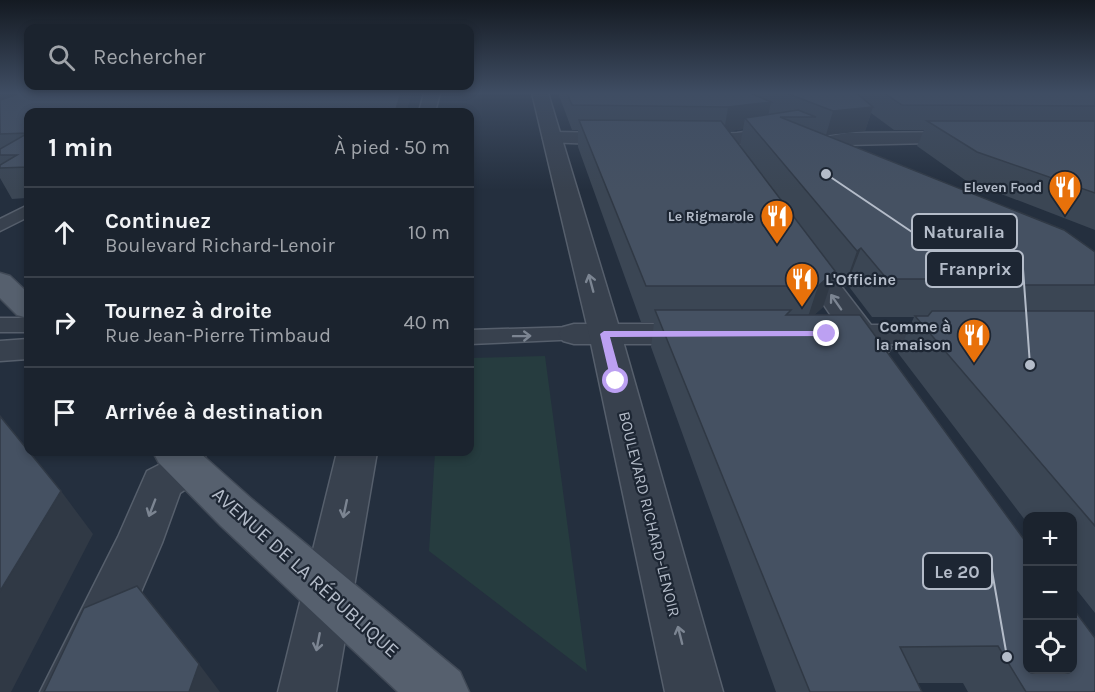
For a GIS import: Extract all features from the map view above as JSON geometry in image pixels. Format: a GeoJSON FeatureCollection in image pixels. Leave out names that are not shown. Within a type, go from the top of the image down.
{"type":"FeatureCollection","features":[{"type":"Feature","properties":{"kind":"main road"},"geometry":{"type":"LineString","coordinates":[[0,282],[24,305]]}},
{"type":"Feature","properties":{"kind":"main road","name":"AVENUE DE LA RÉPUBLIQUE"},"geometry":{"type":"LineString","coordinates":[[181,459],[237,513],[440,692]]}},
{"type":"Feature","properties":{"kind":"street","name":"BOULEVARD RICHARD-LENOIR"},"geometry":{"type":"LineString","coordinates":[[549,125],[590,334],[694,692]]}},
{"type":"Feature","properties":{"kind":"street"},"geometry":{"type":"LineString","coordinates":[[873,125],[889,138]]}},
{"type":"Feature","properties":{"kind":"street"},"geometry":{"type":"LineString","coordinates":[[666,139],[732,152],[790,130]]}},
{"type":"Feature","properties":{"kind":"street"},"geometry":{"type":"LineString","coordinates":[[552,138],[643,139]]}},
{"type":"Feature","properties":{"kind":"street"},"geometry":{"type":"LineString","coordinates":[[820,143],[847,139],[978,138]]}},
{"type":"Feature","properties":{"kind":"street"},"geometry":{"type":"LineString","coordinates":[[0,226],[24,212]]}},
{"type":"Feature","properties":{"kind":"street"},"geometry":{"type":"LineString","coordinates":[[786,230],[845,315],[893,375]]}},
{"type":"Feature","properties":{"kind":"street"},"geometry":{"type":"LineString","coordinates":[[0,325],[24,324]]}},
{"type":"Feature","properties":{"kind":"street"},"geometry":{"type":"LineString","coordinates":[[474,337],[722,334]]}},
{"type":"Feature","properties":{"kind":"street"},"geometry":{"type":"LineString","coordinates":[[815,334],[981,335]]}},
{"type":"Feature","properties":{"kind":"street"},"geometry":{"type":"LineString","coordinates":[[0,351],[24,349]]}},
{"type":"Feature","properties":{"kind":"street"},"geometry":{"type":"LineString","coordinates":[[307,692],[356,456]]}},
{"type":"Feature","properties":{"kind":"street"},"geometry":{"type":"LineString","coordinates":[[69,692],[139,543],[162,483],[181,459]]}},
{"type":"Feature","properties":{"kind":"green space"},"geometry":{"type":"Polygon","coordinates":[[[545,356],[587,672],[429,551],[435,456],[474,456],[474,358],[545,356]]]}},
{"type":"Feature","properties":{"kind":"building"},"geometry":{"type":"Polygon","coordinates":[[[0,125],[24,125],[24,133],[0,134],[0,125]]]}},
{"type":"Feature","properties":{"kind":"building"},"geometry":{"type":"Polygon","coordinates":[[[581,125],[724,125],[835,271],[818,286],[646,286],[581,125]]]}},
{"type":"Feature","properties":{"kind":"building"},"geometry":{"type":"Polygon","coordinates":[[[751,125],[801,125],[1064,230],[1095,252],[1095,285],[955,285],[960,279],[887,279],[861,248],[857,251],[751,125]]]}},
{"type":"Feature","properties":{"kind":"building"},"geometry":{"type":"Polygon","coordinates":[[[934,125],[1095,125],[1095,193],[977,152],[934,125]]]}},
{"type":"Feature","properties":{"kind":"building"},"geometry":{"type":"Polygon","coordinates":[[[24,135],[24,167],[0,168],[0,165],[17,155],[0,155],[0,149],[24,135]]]}},
{"type":"Feature","properties":{"kind":"building"},"geometry":{"type":"Polygon","coordinates":[[[655,310],[791,310],[786,315],[860,315],[1023,538],[1023,674],[1077,674],[1077,614],[1095,638],[1095,692],[1026,692],[998,646],[900,647],[922,692],[810,692],[655,310]]]}},
{"type":"Feature","properties":{"kind":"building"},"geometry":{"type":"Polygon","coordinates":[[[932,311],[1095,311],[1095,526],[915,316],[928,316],[932,311]]]}},
{"type":"Feature","properties":{"kind":"building"},"geometry":{"type":"Polygon","coordinates":[[[0,416],[24,446],[24,456],[33,456],[61,491],[0,591],[0,416]]]}},
{"type":"Feature","properties":{"kind":"building"},"geometry":{"type":"Polygon","coordinates":[[[137,586],[199,664],[189,692],[44,692],[84,608],[137,586]]]}},
{"type":"Feature","properties":{"kind":"place","name":"Naturalia"},"geometry":{"type":"Point","coordinates":[826,174]}},
{"type":"Feature","properties":{"kind":"place","name":"Eleven Food"},"geometry":{"type":"Point","coordinates":[1065,216]}},
{"type":"Feature","properties":{"kind":"place","name":"Le Rigmarole"},"geometry":{"type":"Point","coordinates":[777,245]}},
{"type":"Feature","properties":{"kind":"place","name":"L'Officine"},"geometry":{"type":"Point","coordinates":[802,308]}},
{"type":"Feature","properties":{"kind":"place","name":"Comme à la maison"},"geometry":{"type":"Point","coordinates":[974,364]}},
{"type":"Feature","properties":{"kind":"place","name":"Franprix"},"geometry":{"type":"Point","coordinates":[1030,365]}},
{"type":"Feature","properties":{"kind":"place","name":"Le 20"},"geometry":{"type":"Point","coordinates":[1007,657]}},
{"type":"Feature","properties":{"kind":"route"},"geometry":{"type":"LineString","coordinates":[[616,381],[604,334],[827,334]]}}]}
